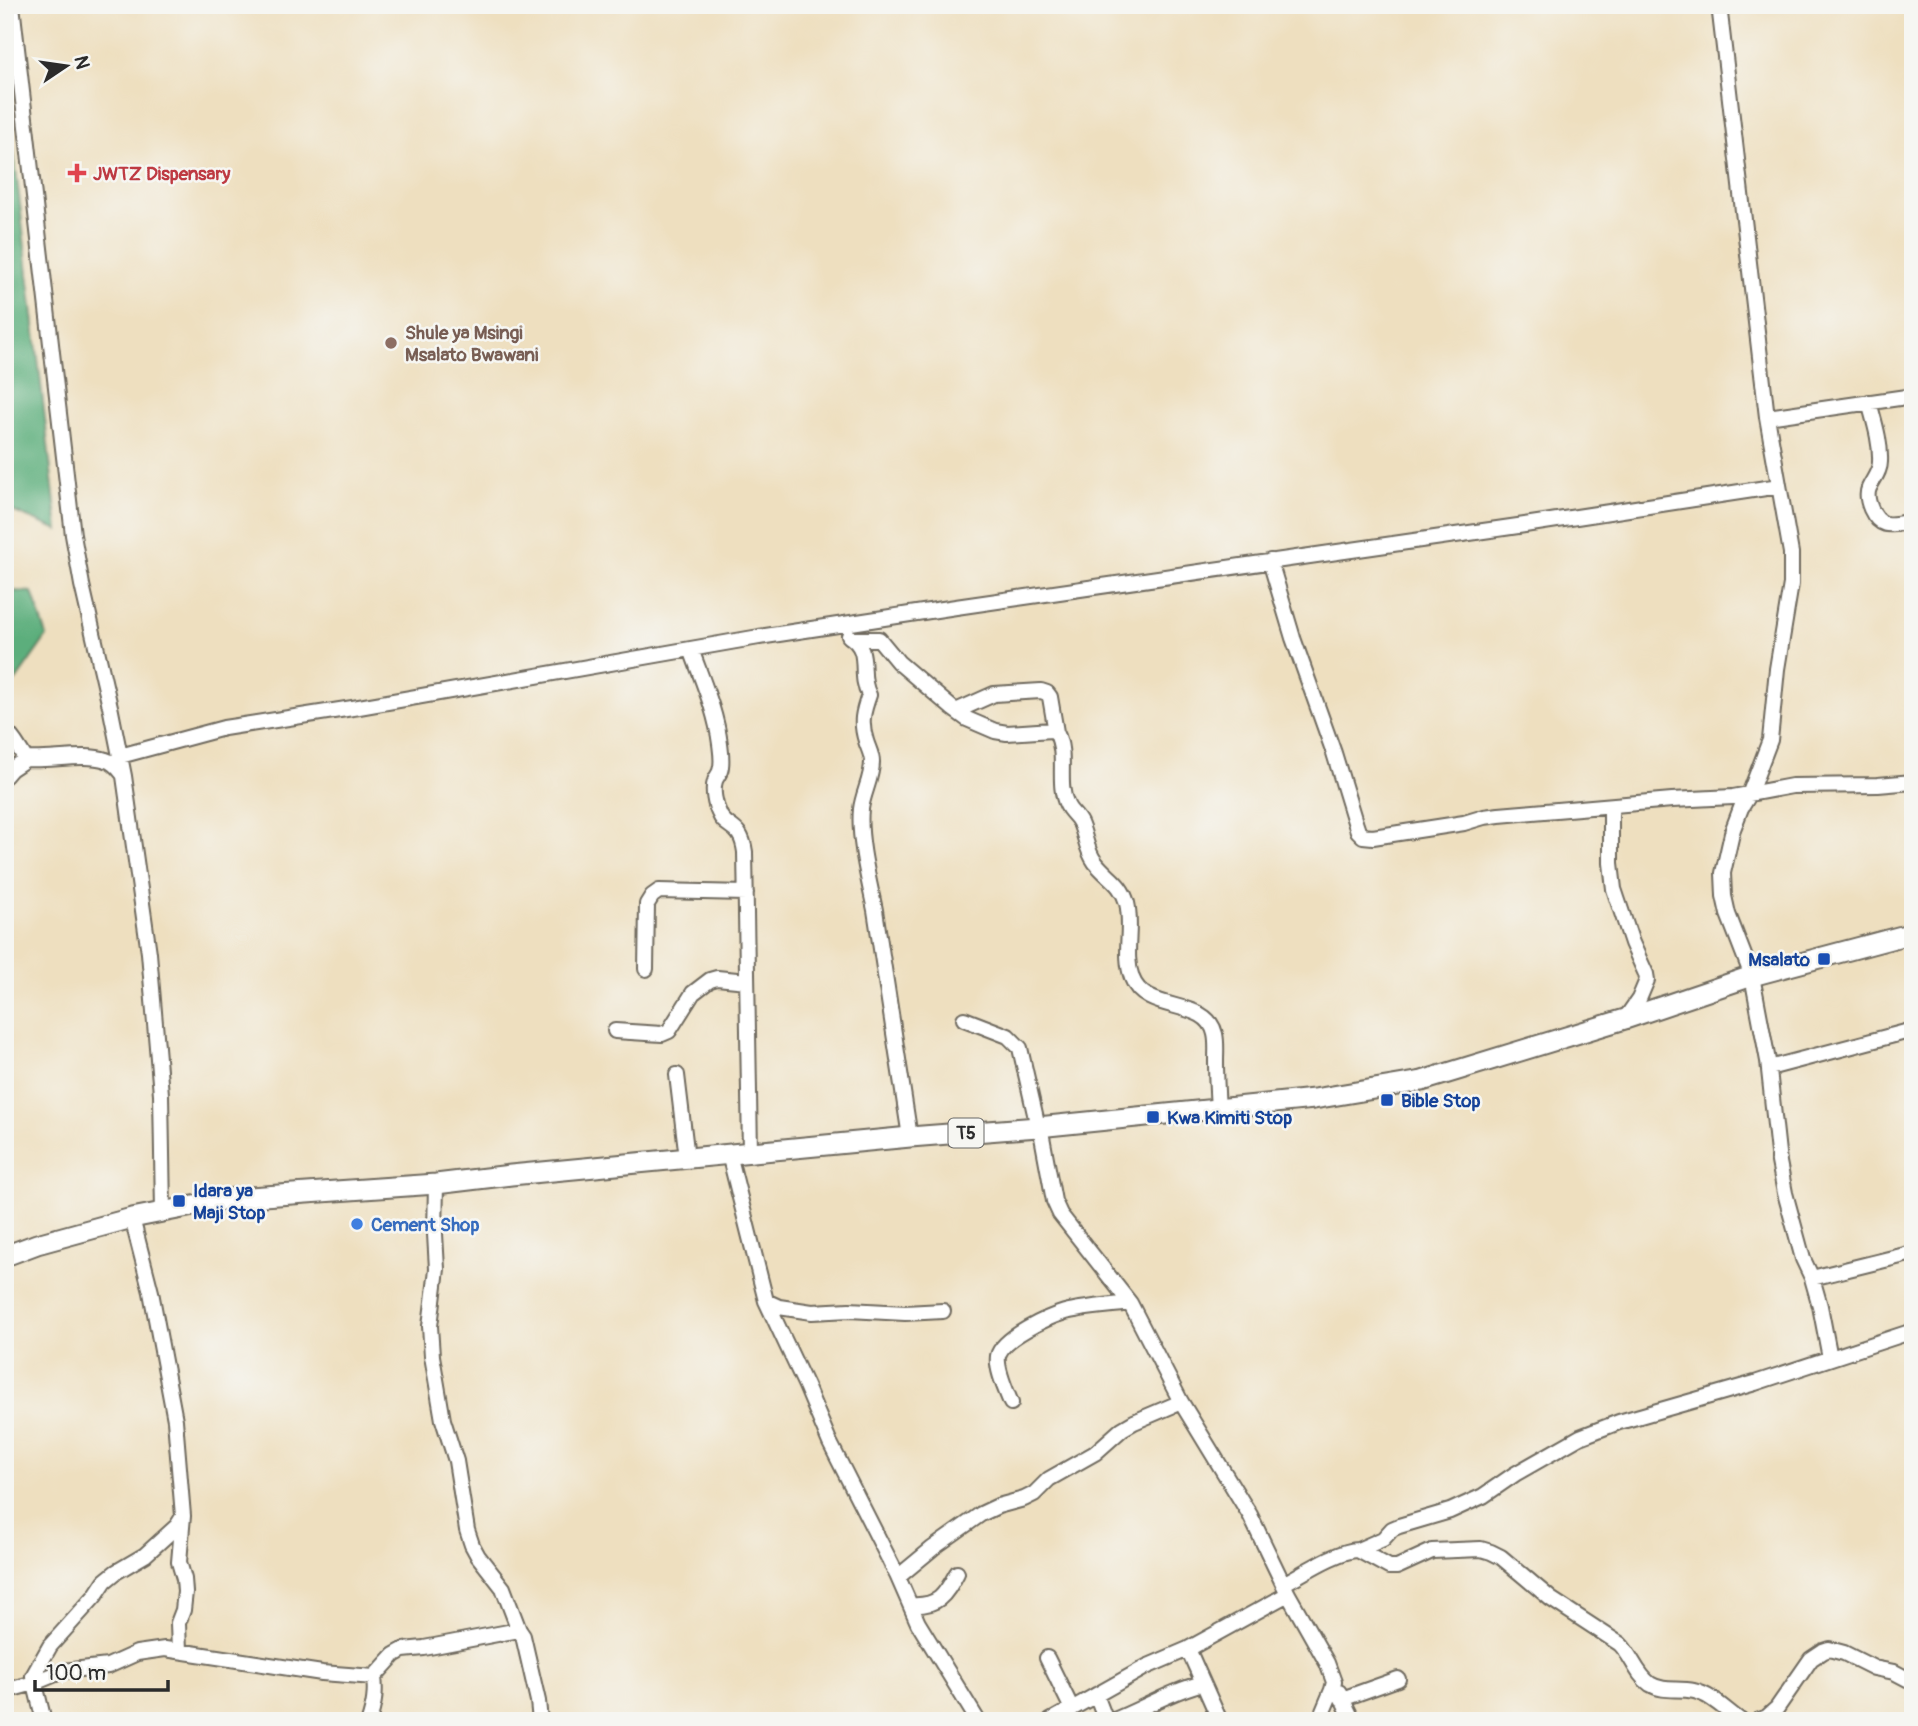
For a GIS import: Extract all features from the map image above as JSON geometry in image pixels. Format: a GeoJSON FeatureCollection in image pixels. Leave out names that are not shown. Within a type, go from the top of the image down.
{"type":"FeatureCollection","features":[{"type":"Feature","properties":{"kind":"highway","name":"T5"},"geometry":{"type":"LineString","coordinates":[[5,1256],[37,1244],[132,1218],[234,1198],[436,1184],[750,1152],[1039,1127],[1314,1099],[1422,1081],[1752,976],[1913,933]]}},
{"type":"Feature","properties":{"kind":"street"},"geometry":{"type":"LineString","coordinates":[[12,5],[74,537],[124,776],[149,953],[161,1094],[163,1212]]}},
{"type":"Feature","properties":{"kind":"street"},"geometry":{"type":"LineString","coordinates":[[1719,5],[1767,417],[1791,553],[1791,584],[1777,669],[1770,740],[1733,829],[1723,873],[1724,896],[1728,914],[1752,976],[1769,1068],[1783,1183],[1803,1259],[1820,1306],[1830,1358]]}},
{"type":"Feature","properties":{"kind":"street"},"geometry":{"type":"LineString","coordinates":[[1767,417],[1913,396]]}},
{"type":"Feature","properties":{"kind":"street"},"geometry":{"type":"LineString","coordinates":[[1869,402],[1876,429],[1880,466],[1868,490],[1868,503],[1876,519],[1883,524],[1913,521]]}},
{"type":"Feature","properties":{"kind":"street"},"geometry":{"type":"LineString","coordinates":[[120,756],[224,728],[829,626],[1779,486]]}},
{"type":"Feature","properties":{"kind":"street"},"geometry":{"type":"LineString","coordinates":[[1270,561],[1303,669],[1334,753],[1358,831],[1363,836],[1373,837],[1448,826],[1484,817],[1749,795],[1792,786],[1913,782]]}},
{"type":"Feature","properties":{"kind":"street"},"geometry":{"type":"LineString","coordinates":[[829,626],[854,639],[862,649],[863,677],[869,695],[862,718],[872,762],[861,808],[864,853],[910,1137]]}},
{"type":"Feature","properties":{"kind":"street"},"geometry":{"type":"LineString","coordinates":[[854,639],[879,639],[898,662],[956,711],[978,725],[1007,733],[1056,732]]}},
{"type":"Feature","properties":{"kind":"street"},"geometry":{"type":"LineString","coordinates":[[691,649],[719,740],[721,770],[714,786],[718,812],[743,838],[750,1152]]}},
{"type":"Feature","properties":{"kind":"street"},"geometry":{"type":"LineString","coordinates":[[956,711],[994,694],[1041,691],[1050,697],[1061,749],[1064,798],[1081,824],[1085,842],[1096,863],[1123,890],[1130,922],[1128,958],[1131,977],[1143,994],[1204,1017],[1215,1033],[1218,1109]]}},
{"type":"Feature","properties":{"kind":"street"},"geometry":{"type":"LineString","coordinates":[[5,731],[10,734],[15,746],[26,759]]}},
{"type":"Feature","properties":{"kind":"street"},"geometry":{"type":"LineString","coordinates":[[5,776],[10,769],[26,759],[87,757],[104,759],[117,766],[124,776]]}},
{"type":"Feature","properties":{"kind":"street"},"geometry":{"type":"LineString","coordinates":[[1611,806],[1614,889],[1647,980],[1639,999],[1625,1018]]}},
{"type":"Feature","properties":{"kind":"street"},"geometry":{"type":"LineString","coordinates":[[646,969],[648,904],[652,896],[659,891],[746,893]]}},
{"type":"Feature","properties":{"kind":"street"},"geometry":{"type":"LineString","coordinates":[[615,1031],[662,1034],[669,1031],[693,993],[710,980],[718,978],[747,981]]}},
{"type":"Feature","properties":{"kind":"street"},"geometry":{"type":"LineString","coordinates":[[964,1019],[1009,1036],[1020,1048],[1054,1202],[1060,1214],[1130,1303],[1181,1402],[1250,1515],[1286,1589],[1328,1663],[1353,1721]]}},
{"type":"Feature","properties":{"kind":"street"},"geometry":{"type":"LineString","coordinates":[[1769,1068],[1913,1030]]}},
{"type":"Feature","properties":{"kind":"street"},"geometry":{"type":"LineString","coordinates":[[677,1075],[687,1158]]}},
{"type":"Feature","properties":{"kind":"street"},"geometry":{"type":"LineString","coordinates":[[729,1154],[766,1301],[830,1443],[898,1577],[923,1633],[978,1721]]}},
{"type":"Feature","properties":{"kind":"street"},"geometry":{"type":"LineString","coordinates":[[436,1184],[437,1269],[430,1311],[430,1334],[443,1420],[456,1461],[467,1530],[478,1556],[503,1588],[523,1636],[540,1721]]}},
{"type":"Feature","properties":{"kind":"street"},"geometry":{"type":"LineString","coordinates":[[132,1218],[151,1292],[171,1390],[179,1457],[183,1516],[179,1562],[185,1592],[178,1623],[179,1651]]}},
{"type":"Feature","properties":{"kind":"street"},"geometry":{"type":"LineString","coordinates":[[1812,1278],[1913,1253]]}},
{"type":"Feature","properties":{"kind":"street"},"geometry":{"type":"LineString","coordinates":[[766,1301],[779,1307],[812,1312],[943,1311]]}},
{"type":"Feature","properties":{"kind":"street"},"geometry":{"type":"LineString","coordinates":[[1011,1403],[998,1359],[1000,1351],[1008,1341],[1067,1312],[1130,1303]]}},
{"type":"Feature","properties":{"kind":"street"},"geometry":{"type":"LineString","coordinates":[[1050,1721],[1146,1667],[1188,1649],[1342,1553],[1358,1550],[1383,1539],[1399,1526],[1450,1511],[1483,1496],[1515,1474],[1580,1437],[1619,1422],[1755,1383],[1913,1331]]}},
{"type":"Feature","properties":{"kind":"street"},"geometry":{"type":"LineString","coordinates":[[898,1577],[981,1514],[1034,1494],[1049,1479],[1095,1453],[1115,1434],[1134,1422],[1181,1402]]}},
{"type":"Feature","properties":{"kind":"street"},"geometry":{"type":"LineString","coordinates":[[44,1721],[33,1676],[50,1646],[105,1581],[141,1559],[177,1526],[183,1516]]}},
{"type":"Feature","properties":{"kind":"street"},"geometry":{"type":"LineString","coordinates":[[1358,1550],[1389,1567],[1397,1567],[1432,1551],[1481,1549],[1492,1552],[1551,1599],[1620,1644],[1642,1677],[1653,1686],[1667,1690],[1695,1691],[1714,1700],[1741,1721]]}},
{"type":"Feature","properties":{"kind":"street"},"geometry":{"type":"LineString","coordinates":[[911,1605],[932,1603],[940,1599],[957,1573]]}},
{"type":"Feature","properties":{"kind":"street"},"geometry":{"type":"LineString","coordinates":[[369,1721],[376,1694],[374,1677],[394,1655],[403,1650],[519,1630]]}},
{"type":"Feature","properties":{"kind":"street"},"geometry":{"type":"LineString","coordinates":[[5,1691],[63,1671],[108,1667],[136,1653],[165,1649],[374,1677]]}},
{"type":"Feature","properties":{"kind":"street"},"geometry":{"type":"LineString","coordinates":[[1188,1649],[1220,1721]]}},
{"type":"Feature","properties":{"kind":"street"},"geometry":{"type":"LineString","coordinates":[[1758,1721],[1767,1717],[1777,1707],[1811,1659],[1829,1649],[1844,1653],[1862,1664],[1894,1672],[1913,1682]]}},
{"type":"Feature","properties":{"kind":"street"},"geometry":{"type":"LineString","coordinates":[[1047,1658],[1072,1709]]}},
{"type":"Feature","properties":{"kind":"street"},"geometry":{"type":"LineString","coordinates":[[1342,1699],[1398,1679]]}},
{"type":"Feature","properties":{"kind":"street"},"geometry":{"type":"LineString","coordinates":[[1319,1721],[1334,1682]]}},
{"type":"Feature","properties":{"kind":"street"},"geometry":{"type":"LineString","coordinates":[[1112,1721],[1178,1690],[1203,1683]]}},
{"type":"Feature","properties":{"kind":"street"},"geometry":{"type":"LineString","coordinates":[[1096,1695],[1105,1721]]}},
{"type":"Feature","properties":{"kind":"green space"},"geometry":{"type":"Polygon","coordinates":[[[6,84],[58,530],[5,508],[6,84]]]}},
{"type":"Feature","properties":{"kind":"green space"},"geometry":{"type":"Polygon","coordinates":[[[13,591],[32,592],[47,636],[14,683],[9,665],[13,591]]]}},
{"type":"Feature","properties":{"kind":"place","name":"JWTZ Dispensary"},"geometry":{"type":"Point","coordinates":[77,173]}},
{"type":"Feature","properties":{"kind":"place","name":"Shule ya Msingi Msalato Bwawani"},"geometry":{"type":"Point","coordinates":[391,343]}},
{"type":"Feature","properties":{"kind":"place","name":"Msalato"},"geometry":{"type":"Point","coordinates":[1824,959]}},
{"type":"Feature","properties":{"kind":"place","name":"Bible Stop"},"geometry":{"type":"Point","coordinates":[1387,1100]}},
{"type":"Feature","properties":{"kind":"place","name":"Kwa Kimiti Stop"},"geometry":{"type":"Point","coordinates":[1153,1117]}},
{"type":"Feature","properties":{"kind":"place","name":"Idara ya Maji Stop"},"geometry":{"type":"Point","coordinates":[179,1201]}},
{"type":"Feature","properties":{"kind":"place","name":"Cement Shop"},"geometry":{"type":"Point","coordinates":[357,1224]}}]}
